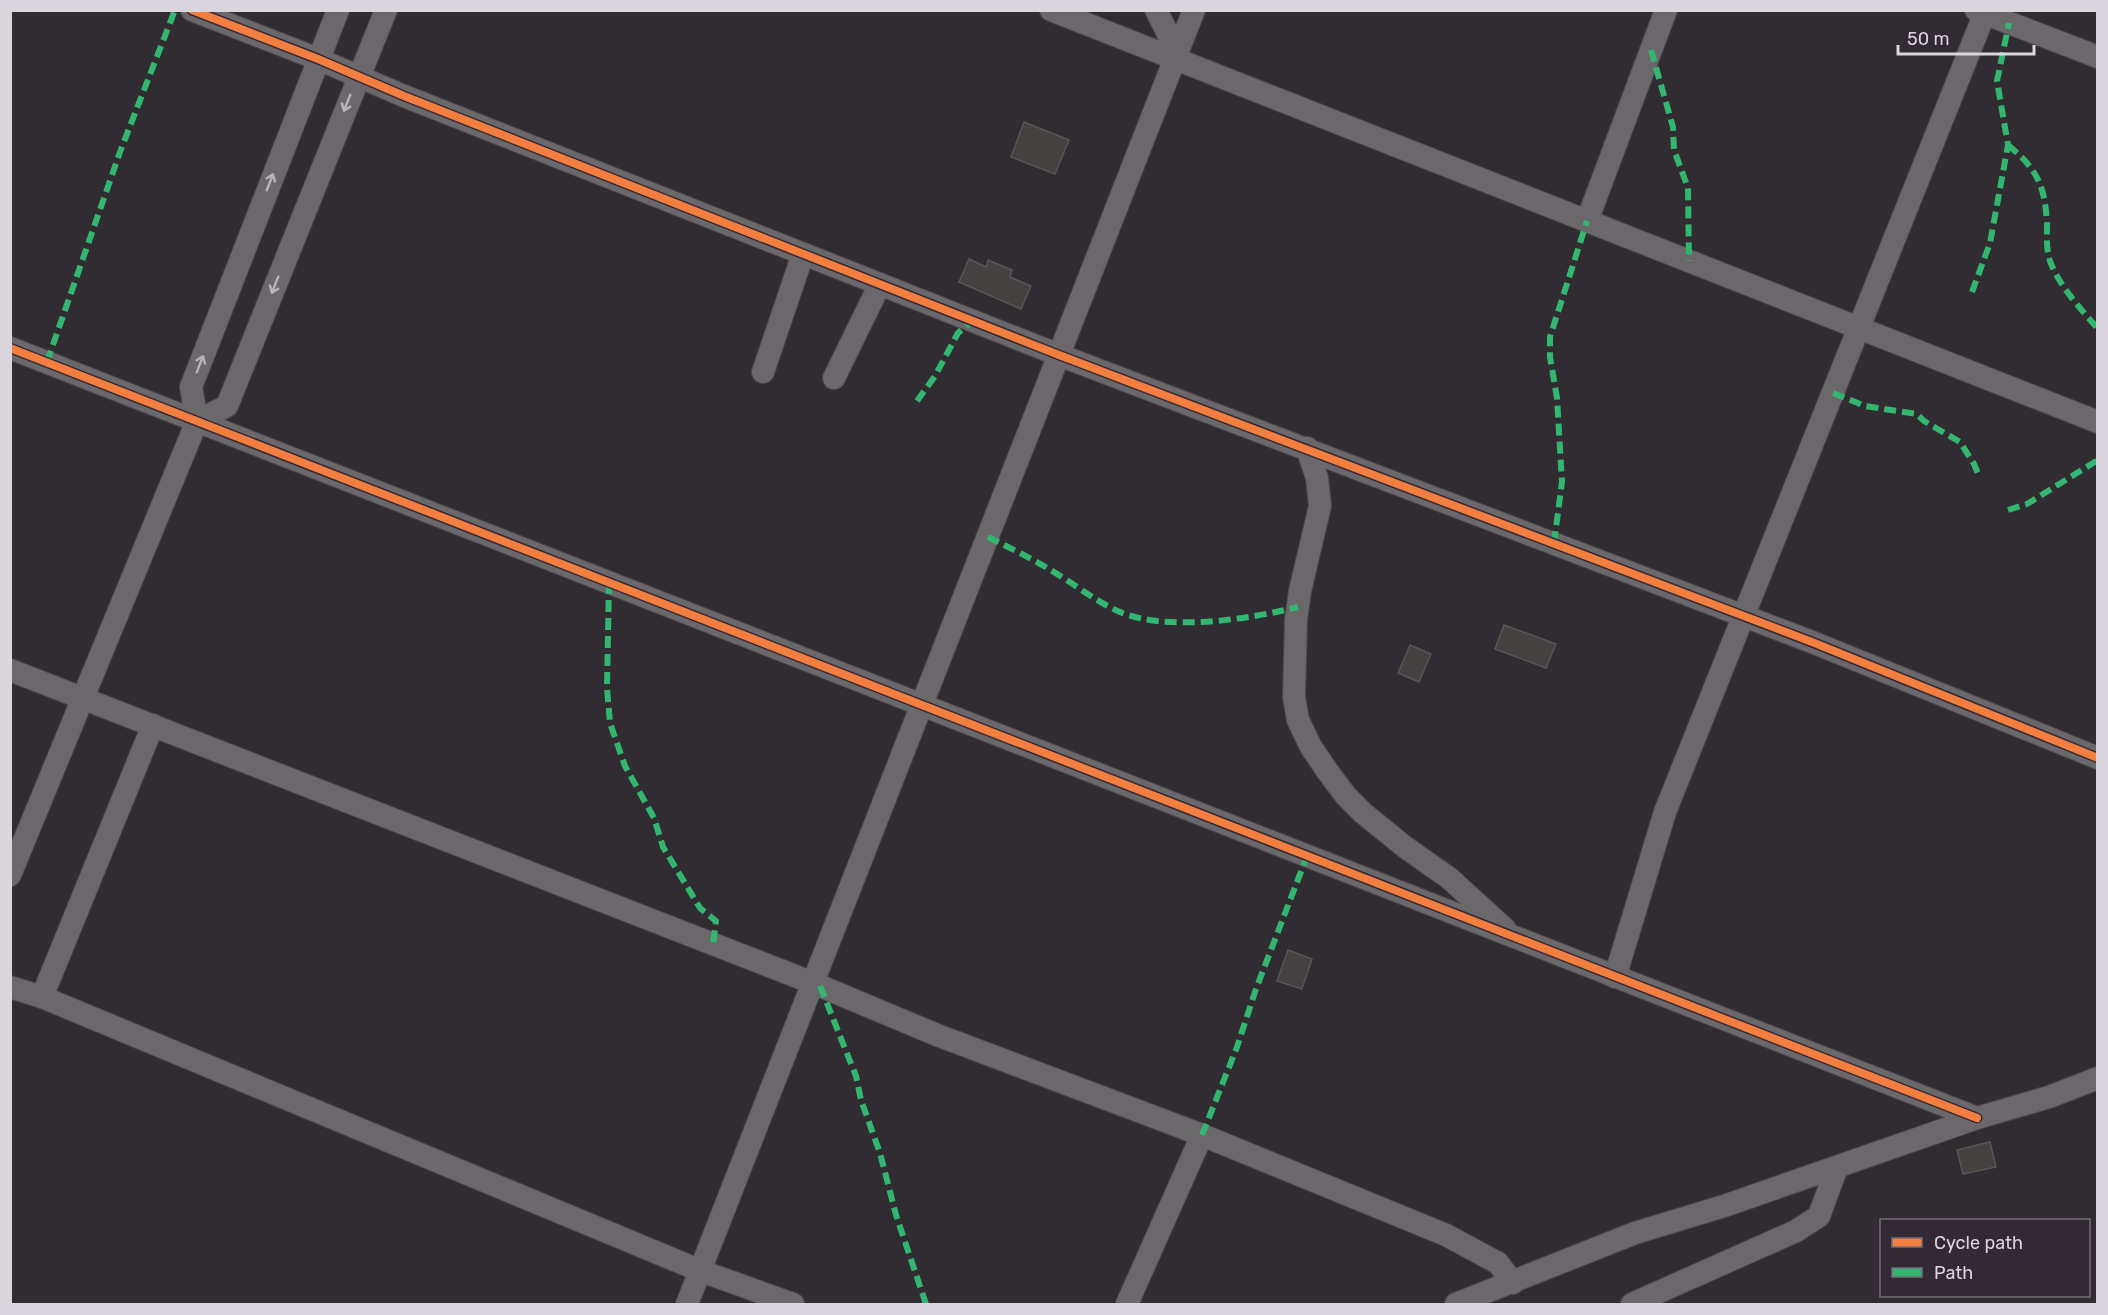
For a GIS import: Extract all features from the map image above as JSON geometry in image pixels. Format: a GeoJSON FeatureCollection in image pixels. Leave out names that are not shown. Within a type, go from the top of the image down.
{"type":"FeatureCollection","features":[{"type":"Feature","properties":{"kind":"street"},"geometry":{"type":"LineString","coordinates":[[192,10],[1059,355],[1743,616],[2097,758]]}},
{"type":"Feature","properties":{"kind":"street"},"geometry":{"type":"LineString","coordinates":[[10,875],[197,420],[191,387],[338,10]]}},
{"type":"Feature","properties":{"kind":"street"},"geometry":{"type":"LineString","coordinates":[[197,420],[227,406],[386,10]]}},
{"type":"Feature","properties":{"kind":"street"},"geometry":{"type":"LineString","coordinates":[[1051,10],[2097,422]]}},
{"type":"Feature","properties":{"kind":"street"},"geometry":{"type":"LineString","coordinates":[[1156,10],[1169,36],[1175,59]]}},
{"type":"Feature","properties":{"kind":"street"},"geometry":{"type":"LineString","coordinates":[[687,1305],[1194,10]]}},
{"type":"Feature","properties":{"kind":"street"},"geometry":{"type":"LineString","coordinates":[[1587,221],[1666,10]]}},
{"type":"Feature","properties":{"kind":"street"},"geometry":{"type":"LineString","coordinates":[[1615,976],[1665,812],[1859,328],[1982,12],[2097,57]]}},
{"type":"Feature","properties":{"kind":"street"},"geometry":{"type":"LineString","coordinates":[[763,372],[803,254]]}},
{"type":"Feature","properties":{"kind":"street"},"geometry":{"type":"LineString","coordinates":[[834,378],[880,284]]}},
{"type":"Feature","properties":{"kind":"street"},"geometry":{"type":"LineString","coordinates":[[10,348],[1977,1118]]}},
{"type":"Feature","properties":{"kind":"street"},"geometry":{"type":"LineString","coordinates":[[1307,448],[1317,478],[1320,506],[1300,591],[1296,620],[1294,697],[1298,720],[1311,747],[1346,796],[1405,847],[1449,878],[1513,936]]}},
{"type":"Feature","properties":{"kind":"street"},"geometry":{"type":"LineString","coordinates":[[10,670],[813,983],[948,1039],[1202,1136],[1446,1235],[1498,1263],[1513,1283]]}},
{"type":"Feature","properties":{"kind":"street"},"geometry":{"type":"LineString","coordinates":[[42,997],[153,726]]}},
{"type":"Feature","properties":{"kind":"street"},"geometry":{"type":"LineString","coordinates":[[10,987],[42,997],[701,1271],[793,1305]]}},
{"type":"Feature","properties":{"kind":"street"},"geometry":{"type":"LineString","coordinates":[[1456,1305],[1635,1233],[1724,1206],[1977,1118],[2049,1097],[2097,1078]]}},
{"type":"Feature","properties":{"kind":"street"},"geometry":{"type":"LineString","coordinates":[[1127,1305],[1202,1136]]}},
{"type":"Feature","properties":{"kind":"street"},"geometry":{"type":"LineString","coordinates":[[1632,1305],[1775,1241],[1809,1223],[1819,1216],[1837,1167]]}},
{"type":"Feature","properties":{"kind":"building"},"geometry":{"type":"Polygon","coordinates":[[[1024,122],[1069,140],[1055,174],[1011,157],[1024,122]]]}},
{"type":"Feature","properties":{"kind":"building"},"geometry":{"type":"Polygon","coordinates":[[[969,259],[986,267],[988,260],[1012,270],[1010,277],[1031,286],[1021,309],[959,282],[969,259]]]}},
{"type":"Feature","properties":{"kind":"building"},"geometry":{"type":"Polygon","coordinates":[[[1504,625],[1556,644],[1546,668],[1495,649],[1504,625]]]}},
{"type":"Feature","properties":{"kind":"building"},"geometry":{"type":"Polygon","coordinates":[[[1410,645],[1431,654],[1419,682],[1398,673],[1410,645]]]}},
{"type":"Feature","properties":{"kind":"building"},"geometry":{"type":"Polygon","coordinates":[[[1288,950],[1312,959],[1302,989],[1277,981],[1288,950]]]}},
{"type":"Feature","properties":{"kind":"building"},"geometry":{"type":"Polygon","coordinates":[[[1990,1142],[1996,1167],[1963,1174],[1957,1150],[1990,1142]]]}},
{"type":"Feature","properties":{"kind":"marked path"},"geometry":{"type":"LineString","coordinates":[[47,362],[120,152],[175,10]]}},
{"type":"Feature","properties":{"kind":"marked path"},"geometry":{"type":"LineString","coordinates":[[1972,292],[1990,243],[2008,145],[1997,81],[2009,23]]}},
{"type":"Feature","properties":{"kind":"marked path"},"geometry":{"type":"LineString","coordinates":[[1651,50],[1673,127],[1674,150],[1688,188],[1689,261]]}},
{"type":"Feature","properties":{"kind":"marked path"},"geometry":{"type":"LineString","coordinates":[[2008,145],[2026,162],[2038,179],[2046,210],[2048,252],[2054,270],[2071,297],[2098,329]]}},
{"type":"Feature","properties":{"kind":"marked path"},"geometry":{"type":"LineString","coordinates":[[1554,543],[1562,482],[1557,398],[1550,357],[1550,337],[1587,221]]}},
{"type":"Feature","properties":{"kind":"marked path"},"geometry":{"type":"LineString","coordinates":[[917,401],[935,376],[958,333],[972,321]]}},
{"type":"Feature","properties":{"kind":"marked path"},"geometry":{"type":"LineString","coordinates":[[1833,393],[1865,406],[1917,414],[1924,421],[1960,442],[1980,478]]}},
{"type":"Feature","properties":{"kind":"marked path"},"geometry":{"type":"LineString","coordinates":[[2008,510],[2027,504],[2098,460]]}},
{"type":"Feature","properties":{"kind":"marked path"},"geometry":{"type":"LineString","coordinates":[[988,537],[1058,574],[1111,608],[1139,618],[1208,622],[1256,616],[1298,607]]}},
{"type":"Feature","properties":{"kind":"marked path"},"geometry":{"type":"LineString","coordinates":[[609,582],[607,688],[610,723],[625,766],[654,818],[663,847],[700,908],[716,921],[713,945]]}},
{"type":"Feature","properties":{"kind":"marked path"},"geometry":{"type":"LineString","coordinates":[[1202,1135],[1307,856]]}},
{"type":"Feature","properties":{"kind":"marked path"},"geometry":{"type":"LineString","coordinates":[[820,986],[856,1076],[861,1100],[880,1153],[896,1215],[926,1304]]}},
{"type":"Feature","properties":{"kind":"cycle path"},"geometry":{"type":"LineString","coordinates":[[192,10],[1059,355],[1812,642],[2098,758]]}},
{"type":"Feature","properties":{"kind":"cycle path"},"geometry":{"type":"LineString","coordinates":[[10,348],[1977,1118]]}}]}
